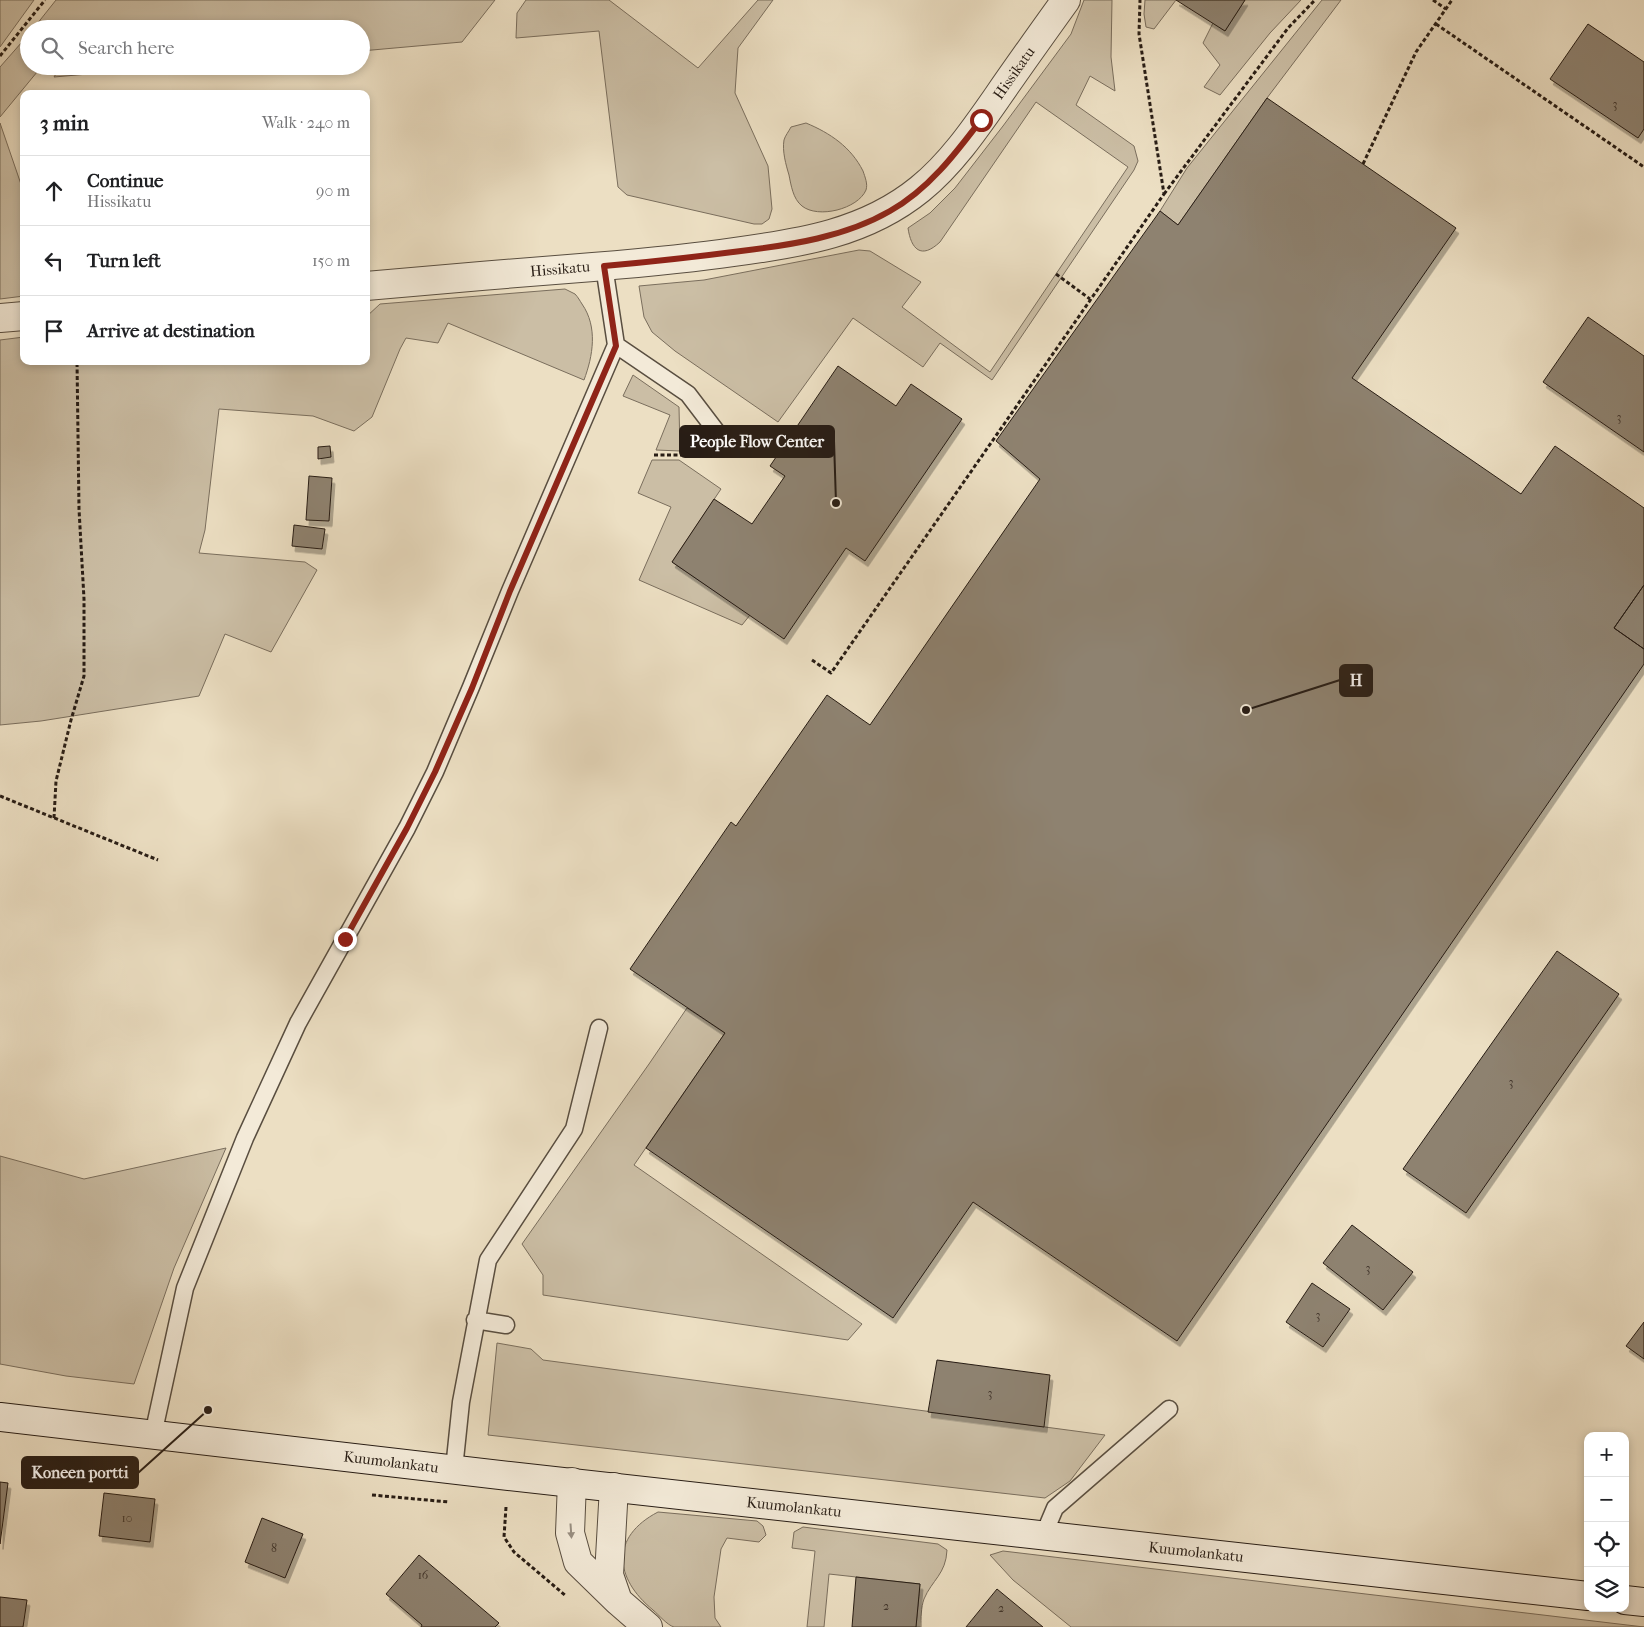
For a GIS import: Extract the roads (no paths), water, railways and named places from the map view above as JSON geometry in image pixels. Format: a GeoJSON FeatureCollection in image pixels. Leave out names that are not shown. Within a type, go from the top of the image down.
{"type":"FeatureCollection","features":[{"type":"Feature","properties":{"kind":"street","name":"Hissikatu"},"geometry":{"type":"LineString","coordinates":[[370,286],[684,259],[780,246],[844,231],[872,220],[892,210],[921,188],[955,154],[1066,0]]}},
{"type":"Feature","properties":{"kind":"street"},"geometry":{"type":"LineString","coordinates":[[0,318],[20,316]]}},
{"type":"Feature","properties":{"kind":"street","name":"Kuumolankatu"},"geometry":{"type":"LineString","coordinates":[[0,1416],[153,1435],[1584,1596]]}},
{"type":"Feature","properties":{"kind":"street"},"geometry":{"type":"LineString","coordinates":[[572,1482],[570,1533],[578,1562],[648,1627]]}},
{"type":"Feature","properties":{"kind":"street"},"geometry":{"type":"LineString","coordinates":[[614,1487],[609,1575],[618,1601]]}},
{"type":"Feature","properties":{"kind":"street"},"geometry":{"type":"LineString","coordinates":[[1629,1600],[1644,1602]]}},
{"type":"Feature","properties":{"kind":"lane"},"geometry":{"type":"LineString","coordinates":[[153,1435],[185,1288],[245,1138],[298,1023],[407,828],[435,772],[472,688],[510,591],[616,346],[604,266]]}},
{"type":"Feature","properties":{"kind":"lane"},"geometry":{"type":"LineString","coordinates":[[616,346],[688,394],[723,440]]}},
{"type":"Feature","properties":{"kind":"lane"},"geometry":{"type":"LineString","coordinates":[[454,1469],[461,1402],[488,1260],[574,1130],[599,1028]]}},
{"type":"Feature","properties":{"kind":"lane"},"geometry":{"type":"LineString","coordinates":[[476,1320],[506,1325]]}},
{"type":"Feature","properties":{"kind":"lane"},"geometry":{"type":"LineString","coordinates":[[1044,1534],[1055,1508],[1169,1409]]}},
{"type":"Feature","properties":{"kind":"place","name":"People Flow Center"},"geometry":{"type":"Point","coordinates":[836,503]}},
{"type":"Feature","properties":{"kind":"place","name":"H"},"geometry":{"type":"Point","coordinates":[1246,710]}},
{"type":"Feature","properties":{"kind":"place","name":"Koneen portti"},"geometry":{"type":"Point","coordinates":[208,1410]}}]}
